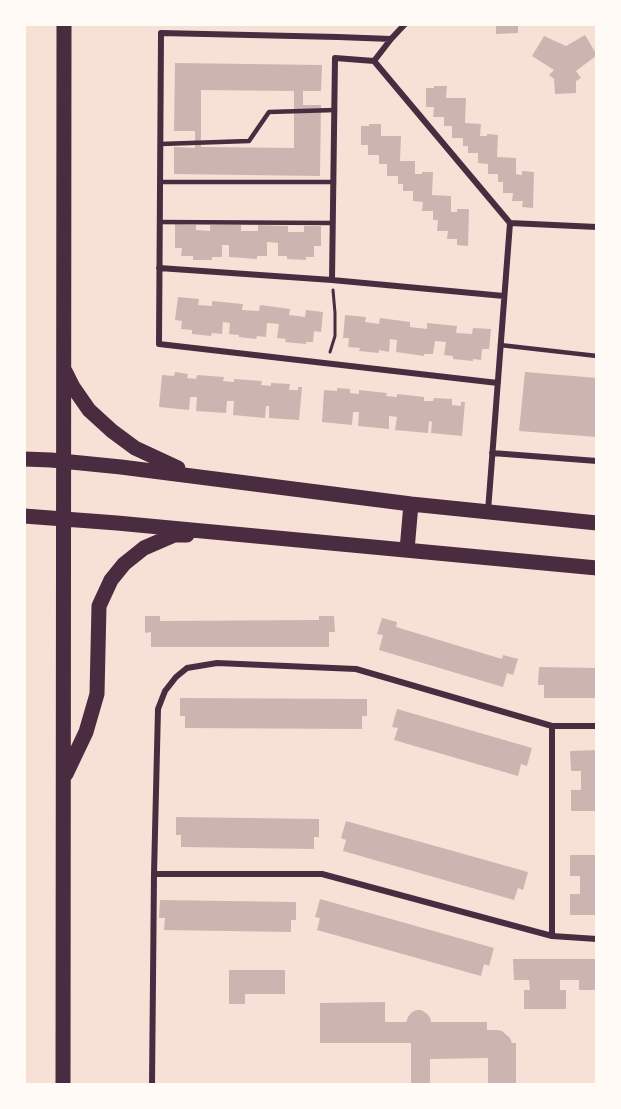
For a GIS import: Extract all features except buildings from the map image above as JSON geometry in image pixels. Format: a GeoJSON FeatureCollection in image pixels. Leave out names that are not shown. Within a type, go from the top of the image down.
{"type":"FeatureCollection","features":[{"type":"Feature","properties":{"kind":"main road"},"geometry":{"type":"LineString","coordinates":[[63,1085],[64,24]]}},
{"type":"Feature","properties":{"kind":"main road"},"geometry":{"type":"LineString","coordinates":[[63,367],[89,410],[124,441],[170,465],[224,481]]}},
{"type":"Feature","properties":{"kind":"main road"},"geometry":{"type":"LineString","coordinates":[[24,459],[128,468],[411,504],[597,523]]}},
{"type":"Feature","properties":{"kind":"main road"},"geometry":{"type":"LineString","coordinates":[[407,550],[411,504]]}},
{"type":"Feature","properties":{"kind":"main road"},"geometry":{"type":"LineString","coordinates":[[24,516],[597,568]]}},
{"type":"Feature","properties":{"kind":"main road"},"geometry":{"type":"LineString","coordinates":[[63,779],[86,732],[97,694],[99,606],[111,580],[124,564],[144,548],[174,535],[234,534]]}},
{"type":"Feature","properties":{"kind":"street"},"geometry":{"type":"LineString","coordinates":[[374,61],[405,24]]}},
{"type":"Feature","properties":{"kind":"street"},"geometry":{"type":"LineString","coordinates":[[391,39],[161,33],[159,344],[498,383]]}},
{"type":"Feature","properties":{"kind":"street"},"geometry":{"type":"LineString","coordinates":[[332,280],[335,58],[374,61],[510,222],[488,512]]}},
{"type":"Feature","properties":{"kind":"street"},"geometry":{"type":"LineString","coordinates":[[510,222],[597,227]]}},
{"type":"Feature","properties":{"kind":"street"},"geometry":{"type":"LineString","coordinates":[[159,268],[332,280],[504,296]]}},
{"type":"Feature","properties":{"kind":"street"},"geometry":{"type":"LineString","coordinates":[[492,453],[597,461]]}},
{"type":"Feature","properties":{"kind":"street"},"geometry":{"type":"LineString","coordinates":[[152,1085],[158,709],[165,691],[187,668],[217,663],[356,669],[552,726],[597,726]]}},
{"type":"Feature","properties":{"kind":"street"},"geometry":{"type":"LineString","coordinates":[[552,726],[552,936]]}},
{"type":"Feature","properties":{"kind":"street"},"geometry":{"type":"LineString","coordinates":[[154,874],[322,874],[552,936],[597,939]]}},
{"type":"Feature","properties":{"kind":"lane"},"geometry":{"type":"LineString","coordinates":[[160,144],[249,141],[269,112],[335,110]]}},
{"type":"Feature","properties":{"kind":"lane"},"geometry":{"type":"LineString","coordinates":[[160,182],[334,182]]}},
{"type":"Feature","properties":{"kind":"lane"},"geometry":{"type":"LineString","coordinates":[[160,222],[333,223]]}},
{"type":"Feature","properties":{"kind":"lane"},"geometry":{"type":"LineString","coordinates":[[500,345],[597,356]]}},
{"type":"Feature","properties":{"kind":"path"},"geometry":{"type":"LineString","coordinates":[[328,363],[335,336],[332,280]]}}]}
